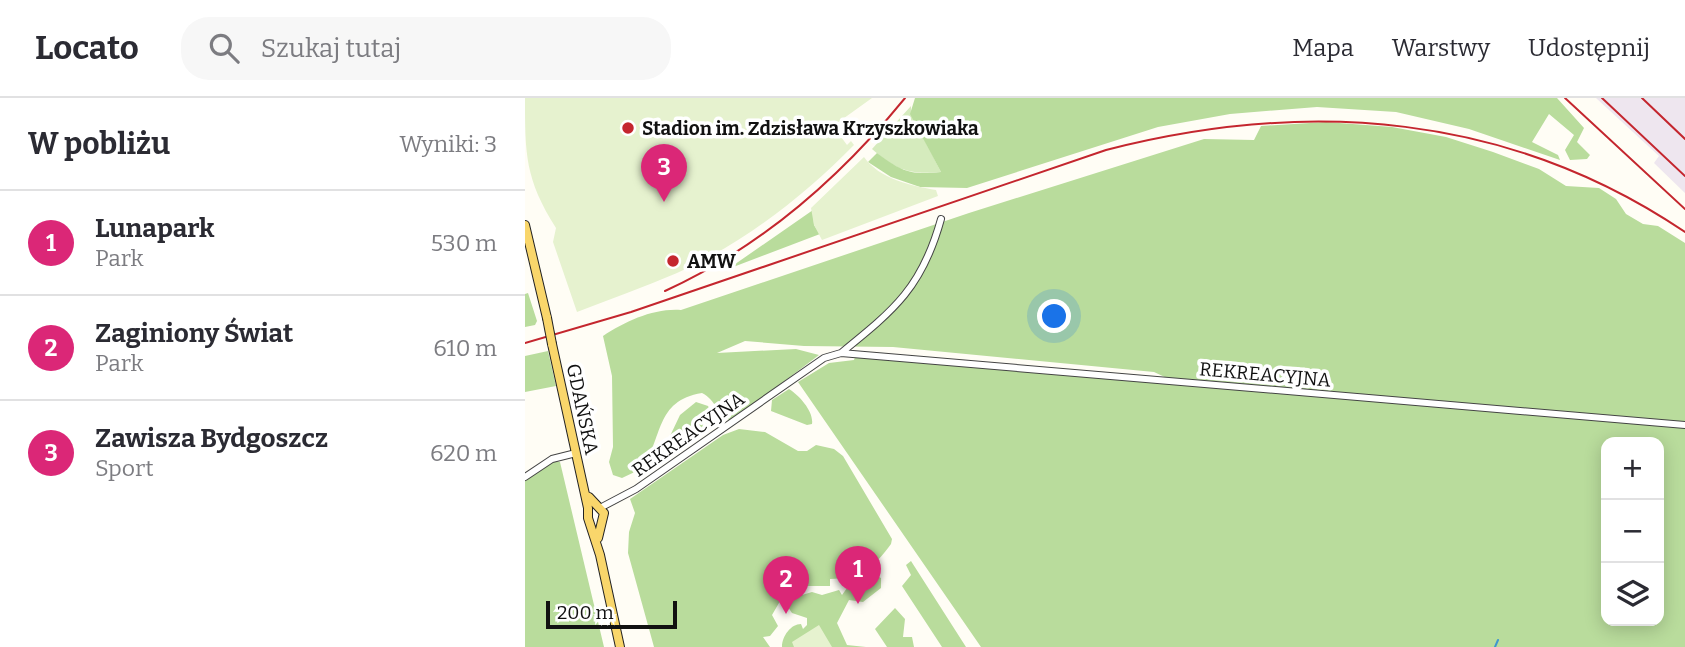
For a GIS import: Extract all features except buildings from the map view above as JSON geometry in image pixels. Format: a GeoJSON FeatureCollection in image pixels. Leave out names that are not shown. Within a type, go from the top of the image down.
{"type":"FeatureCollection","features":[{"type":"Feature","properties":{"kind":"main road","name":"GDAŃSKA"},"geometry":{"type":"LineString","coordinates":[[525,225],[576,453],[583,481],[597,515],[600,555],[620,647]]}},
{"type":"Feature","properties":{"kind":"street","name":"REKREACYJNA"},"geometry":{"type":"LineString","coordinates":[[597,515],[818,362],[841,353],[879,323],[915,285],[930,256],[941,219]]}},
{"type":"Feature","properties":{"kind":"street","name":"REKREACYJNA"},"geometry":{"type":"LineString","coordinates":[[841,353],[1685,425]]}},
{"type":"Feature","properties":{"kind":"street"},"geometry":{"type":"LineString","coordinates":[[525,477],[552,459],[576,453]]}},
{"type":"Feature","properties":{"kind":"shaded area"},"geometry":{"type":"Polygon","coordinates":[[[1596,98],[1685,98],[1685,193],[1654,163],[1659,156],[1596,98]]]}},
{"type":"Feature","properties":{"kind":"green space"},"geometry":{"type":"Polygon","coordinates":[[[525,98],[872,98],[833,126],[847,145],[851,141],[854,145],[772,217],[702,261],[577,312],[553,242],[556,228],[538,195],[529,166],[525,135],[525,98]]]}},
{"type":"Feature","properties":{"kind":"green space"},"geometry":{"type":"Polygon","coordinates":[[[915,98],[1557,98],[1584,128],[1577,142],[1590,155],[1587,159],[1570,160],[1565,150],[1574,135],[1549,114],[1532,142],[1558,155],[1560,160],[1469,129],[1396,112],[1317,107],[1230,114],[1158,127],[967,188],[920,187],[891,177],[868,162],[877,153],[907,171],[941,172],[910,114],[915,98]]]}},
{"type":"Feature","properties":{"kind":"green space"},"geometry":{"type":"Polygon","coordinates":[[[911,106],[911,114],[941,172],[920,173],[904,170],[872,149],[911,106]]]}},
{"type":"Feature","properties":{"kind":"green space"},"geometry":{"type":"Polygon","coordinates":[[[1326,122],[1392,127],[1446,137],[1539,169],[1566,186],[1599,188],[1616,199],[1626,214],[1643,224],[1658,226],[1685,243],[1685,647],[981,647],[798,382],[829,363],[854,360],[855,357],[1182,385],[1154,372],[893,347],[804,346],[745,341],[717,353],[796,349],[819,355],[732,421],[702,393],[687,397],[668,412],[641,469],[622,478],[613,475],[609,462],[613,447],[612,376],[603,336],[621,325],[651,313],[681,310],[969,213],[1204,139],[1254,140],[1261,126],[1326,122]]]}},
{"type":"Feature","properties":{"kind":"green space"},"geometry":{"type":"Polygon","coordinates":[[[864,157],[870,165],[887,176],[907,184],[936,190],[938,196],[822,240],[814,225],[811,208],[864,157]]]}},
{"type":"Feature","properties":{"kind":"green space"},"geometry":{"type":"Polygon","coordinates":[[[813,210],[814,225],[820,234],[728,269],[813,210]]]}},
{"type":"Feature","properties":{"kind":"green space"},"geometry":{"type":"Polygon","coordinates":[[[528,293],[537,321],[535,325],[525,327],[525,294],[528,293]]]}},
{"type":"Feature","properties":{"kind":"green space"},"geometry":{"type":"Polygon","coordinates":[[[548,351],[556,386],[525,392],[525,356],[548,351]]]}},
{"type":"Feature","properties":{"kind":"green space"},"geometry":{"type":"Polygon","coordinates":[[[789,389],[798,396],[811,414],[812,424],[807,425],[771,411],[772,400],[789,389]]]}},
{"type":"Feature","properties":{"kind":"green space"},"geometry":{"type":"Polygon","coordinates":[[[696,402],[708,406],[712,423],[661,455],[680,415],[696,402]]]}},
{"type":"Feature","properties":{"kind":"green space"},"geometry":{"type":"Polygon","coordinates":[[[739,429],[765,432],[798,451],[807,451],[816,445],[834,449],[843,456],[892,539],[891,544],[865,570],[858,574],[830,579],[830,586],[780,586],[783,596],[772,615],[778,626],[770,636],[763,637],[770,647],[654,647],[628,553],[629,532],[635,513],[630,499],[723,435],[739,429]]]}},
{"type":"Feature","properties":{"kind":"green space"},"geometry":{"type":"Polygon","coordinates":[[[555,461],[560,462],[604,647],[525,647],[525,479],[555,461]]]}},
{"type":"Feature","properties":{"kind":"green space"},"geometry":{"type":"Polygon","coordinates":[[[911,561],[966,647],[942,647],[902,586],[911,575],[906,565],[911,561]]]}},
{"type":"Feature","properties":{"kind":"green space"},"geometry":{"type":"Polygon","coordinates":[[[871,573],[881,578],[881,588],[863,602],[849,600],[837,623],[847,645],[866,647],[782,647],[791,628],[801,624],[803,629],[807,625],[807,618],[792,613],[784,601],[789,592],[798,593],[800,590],[802,595],[812,592],[822,595],[839,590],[842,595],[847,588],[871,573]]]}},
{"type":"Feature","properties":{"kind":"green space"},"geometry":{"type":"Polygon","coordinates":[[[895,608],[905,619],[903,637],[912,637],[914,647],[887,647],[875,629],[895,608]]]}},
{"type":"Feature","properties":{"kind":"green space"},"geometry":{"type":"Polygon","coordinates":[[[819,625],[832,647],[794,647],[792,642],[819,625]]]}},
{"type":"Feature","properties":{"kind":"waterway"},"geometry":{"type":"LineString","coordinates":[[1495,647],[1498,640]]}},
{"type":"Feature","properties":{"kind":"railway"},"geometry":{"type":"LineString","coordinates":[[665,291],[734,254],[796,208],[853,156],[905,98]]}},
{"type":"Feature","properties":{"kind":"railway"},"geometry":{"type":"LineString","coordinates":[[1565,98],[1685,209]]}},
{"type":"Feature","properties":{"kind":"railway"},"geometry":{"type":"LineString","coordinates":[[1602,98],[1685,176]]}},
{"type":"Feature","properties":{"kind":"railway"},"geometry":{"type":"LineString","coordinates":[[1642,98],[1685,139]]}},
{"type":"Feature","properties":{"kind":"railway"},"geometry":{"type":"LineString","coordinates":[[525,343],[631,312],[1106,150],[1182,134],[1257,124],[1332,122],[1405,127],[1478,140],[1549,162],[1618,192],[1685,232]]}},
{"type":"Feature","properties":{"kind":"place","name":"Stadion im. Zdzisława Krzyszkowiaka"},"geometry":{"type":"Point","coordinates":[628,128]}},
{"type":"Feature","properties":{"kind":"place","name":"Zawisza Bydgoszcz"},"geometry":{"type":"Point","coordinates":[664,202]}},
{"type":"Feature","properties":{"kind":"place","name":"AMW"},"geometry":{"type":"Point","coordinates":[673,261]}},
{"type":"Feature","properties":{"kind":"place","name":"Lunapark"},"geometry":{"type":"Point","coordinates":[858,604]}},
{"type":"Feature","properties":{"kind":"place","name":"Zaginiony Świat"},"geometry":{"type":"Point","coordinates":[786,614]}}]}
